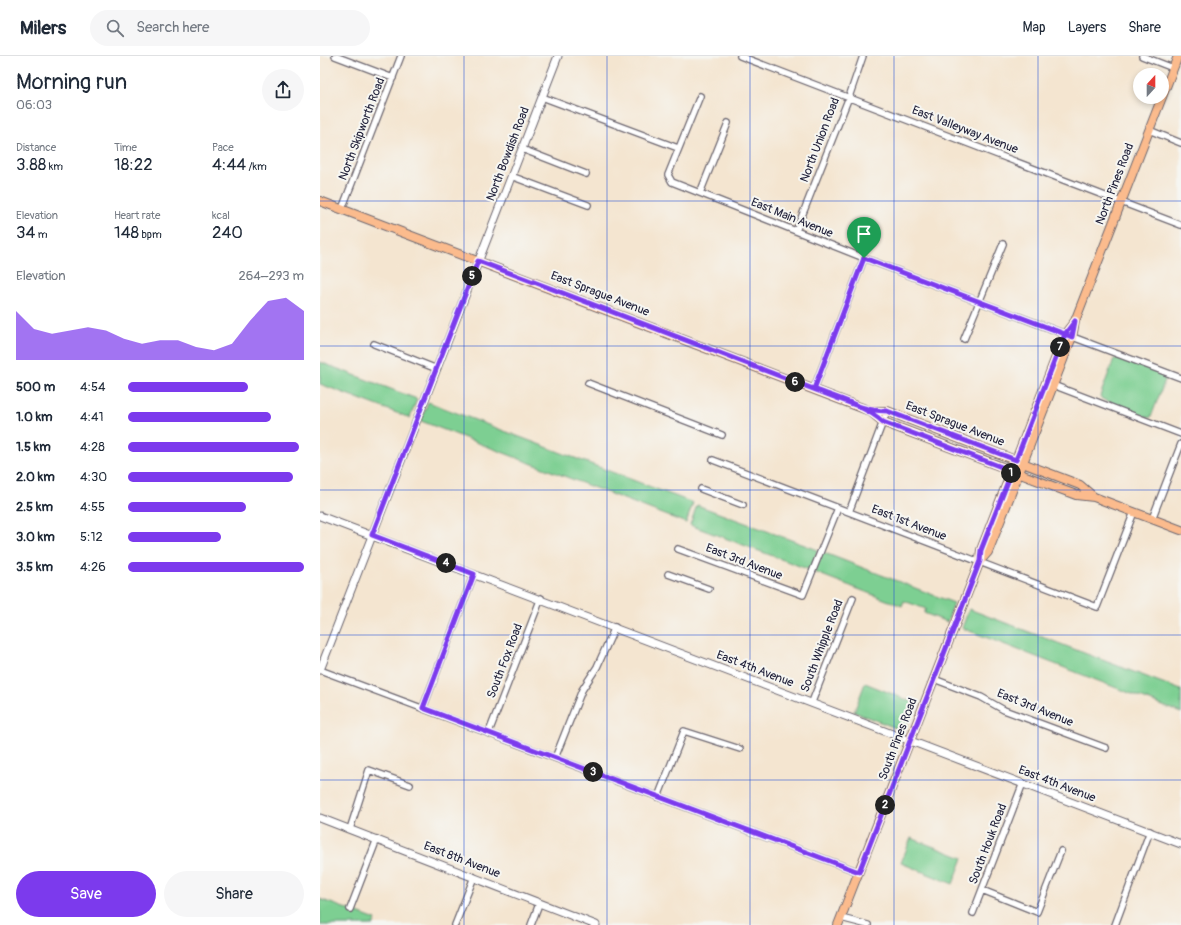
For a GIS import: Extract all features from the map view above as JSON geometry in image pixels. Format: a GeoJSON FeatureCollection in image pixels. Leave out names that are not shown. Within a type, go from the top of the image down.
{"type":"FeatureCollection","features":[{"type":"Feature","properties":{"kind":"main road","name":"North Pines Road"},"geometry":{"type":"LineString","coordinates":[[1020,461],[1178,56]]}},
{"type":"Feature","properties":{"kind":"main road","name":"East Sprague Avenue"},"geometry":{"type":"LineString","coordinates":[[320,201],[814,389],[870,411],[883,422],[1076,495],[1094,497],[1181,530]]}},
{"type":"Feature","properties":{"kind":"main road","name":"North Pines Road"},"geometry":{"type":"LineString","coordinates":[[1020,461],[1053,385],[1069,336]]}},
{"type":"Feature","properties":{"kind":"main road","name":"East Sprague Avenue"},"geometry":{"type":"LineString","coordinates":[[870,411],[887,411],[1020,461],[1080,485],[1094,497]]}},
{"type":"Feature","properties":{"kind":"main road","name":"South Pines Road"},"geometry":{"type":"LineString","coordinates":[[839,922],[980,561],[981,550],[1020,461]]}},
{"type":"Feature","properties":{"kind":"street"},"geometry":{"type":"LineString","coordinates":[[335,56],[393,78]]}},
{"type":"Feature","properties":{"kind":"street","name":"North Skipworth Road"},"geometry":{"type":"LineString","coordinates":[[342,209],[401,56]]}},
{"type":"Feature","properties":{"kind":"street","name":"North Bowdish Road"},"geometry":{"type":"LineString","coordinates":[[320,670],[558,56]]}},
{"type":"Feature","properties":{"kind":"street","name":"East Valleyway Avenue"},"geometry":{"type":"LineString","coordinates":[[740,56],[1181,225]]}},
{"type":"Feature","properties":{"kind":"street","name":"North Union Road"},"geometry":{"type":"LineString","coordinates":[[796,231],[849,98],[863,56]]}},
{"type":"Feature","properties":{"kind":"street"},"geometry":{"type":"LineString","coordinates":[[1142,56],[1174,68]]}},
{"type":"Feature","properties":{"kind":"street"},"geometry":{"type":"LineString","coordinates":[[542,97],[678,148],[682,144],[700,96]]}},
{"type":"Feature","properties":{"kind":"street"},"geometry":{"type":"LineString","coordinates":[[700,194],[728,123]]}},
{"type":"Feature","properties":{"kind":"street"},"geometry":{"type":"LineString","coordinates":[[1149,130],[1181,143]]}},
{"type":"Feature","properties":{"kind":"street","name":"East Main Avenue"},"geometry":{"type":"LineString","coordinates":[[678,148],[668,175],[672,182],[864,258],[1181,378]]}},
{"type":"Feature","properties":{"kind":"street"},"geometry":{"type":"LineString","coordinates":[[522,149],[586,174]]}},
{"type":"Feature","properties":{"kind":"street"},"geometry":{"type":"LineString","coordinates":[[511,176],[588,205]]}},
{"type":"Feature","properties":{"kind":"street"},"geometry":{"type":"LineString","coordinates":[[964,339],[1003,244]]}},
{"type":"Feature","properties":{"kind":"street"},"geometry":{"type":"LineString","coordinates":[[814,389],[864,258]]}},
{"type":"Feature","properties":{"kind":"street"},"geometry":{"type":"LineString","coordinates":[[374,344],[437,368]]}},
{"type":"Feature","properties":{"kind":"street"},"geometry":{"type":"LineString","coordinates":[[588,383],[722,435]]}},
{"type":"Feature","properties":{"kind":"street"},"geometry":{"type":"LineString","coordinates":[[1053,385],[1181,434]]}},
{"type":"Feature","properties":{"kind":"street"},"geometry":{"type":"LineString","coordinates":[[849,512],[887,411]]}},
{"type":"Feature","properties":{"kind":"street"},"geometry":{"type":"LineString","coordinates":[[1152,519],[1181,444]]}},
{"type":"Feature","properties":{"kind":"street","name":"East 1st Avenue"},"geometry":{"type":"LineString","coordinates":[[713,460],[1097,607],[1134,512]]}},
{"type":"Feature","properties":{"kind":"street"},"geometry":{"type":"LineString","coordinates":[[701,489],[743,505]]}},
{"type":"Feature","properties":{"kind":"street","name":"East 3rd Avenue"},"geometry":{"type":"LineString","coordinates":[[678,548],[803,596],[838,508]]}},
{"type":"Feature","properties":{"kind":"street","name":"East 4th Avenue"},"geometry":{"type":"LineString","coordinates":[[320,516],[541,598],[1181,844]]}},
{"type":"Feature","properties":{"kind":"street"},"geometry":{"type":"LineString","coordinates":[[423,708],[474,574]]}},
{"type":"Feature","properties":{"kind":"street"},"geometry":{"type":"LineString","coordinates":[[668,574],[709,589]]}},
{"type":"Feature","properties":{"kind":"street","name":"South Fox Road"},"geometry":{"type":"LineString","coordinates":[[489,732],[541,598]]}},
{"type":"Feature","properties":{"kind":"street","name":"South Whipple Road"},"geometry":{"type":"LineString","coordinates":[[812,702],[853,598]]}},
{"type":"Feature","properties":{"kind":"street"},"geometry":{"type":"LineString","coordinates":[[555,758],[582,690],[596,667],[615,627]]}},
{"type":"Feature","properties":{"kind":"street"},"geometry":{"type":"LineString","coordinates":[[320,670],[489,732],[859,872]]}},
{"type":"Feature","properties":{"kind":"street","name":"East 3rd Avenue"},"geometry":{"type":"LineString","coordinates":[[934,679],[981,697],[1004,710],[1106,748]]}},
{"type":"Feature","properties":{"kind":"street"},"geometry":{"type":"LineString","coordinates":[[658,797],[684,731],[740,749]]}},
{"type":"Feature","properties":{"kind":"street"},"geometry":{"type":"LineString","coordinates":[[350,829],[369,770],[410,785]]}},
{"type":"Feature","properties":{"kind":"street","name":"South Houk Road"},"geometry":{"type":"LineString","coordinates":[[974,913],[1023,783]]}},
{"type":"Feature","properties":{"kind":"street","name":"East 8th Avenue"},"geometry":{"type":"LineString","coordinates":[[320,818],[596,925]]}},
{"type":"Feature","properties":{"kind":"street"},"geometry":{"type":"LineString","coordinates":[[1115,925],[1150,831]]}},
{"type":"Feature","properties":{"kind":"street"},"geometry":{"type":"LineString","coordinates":[[350,909],[377,839]]}},
{"type":"Feature","properties":{"kind":"street"},"geometry":{"type":"LineString","coordinates":[[982,890],[1037,912],[1061,851]]}},
{"type":"Feature","properties":{"kind":"street"},"geometry":{"type":"LineString","coordinates":[[455,925],[474,877]]}},
{"type":"Feature","properties":{"kind":"street"},"geometry":{"type":"LineString","coordinates":[[531,925],[539,904]]}},
{"type":"Feature","properties":{"kind":"street"},"geometry":{"type":"LineString","coordinates":[[839,922],[868,925]]}},
{"type":"Feature","properties":{"kind":"green space"},"geometry":{"type":"Polygon","coordinates":[[[1118,358],[1167,375],[1151,417],[1149,418],[1102,399],[1100,396],[1114,359],[1118,358]]]}},
{"type":"Feature","properties":{"kind":"green space"},"geometry":{"type":"Polygon","coordinates":[[[320,362],[417,399],[410,418],[320,384],[320,362]]]}},
{"type":"Feature","properties":{"kind":"green space"},"geometry":{"type":"Polygon","coordinates":[[[428,402],[693,503],[686,523],[421,421],[428,402]]]}},
{"type":"Feature","properties":{"kind":"green space"},"geometry":{"type":"Polygon","coordinates":[[[697,505],[818,550],[810,570],[690,525],[697,505]]]}},
{"type":"Feature","properties":{"kind":"green space"},"geometry":{"type":"Polygon","coordinates":[[[822,552],[954,603],[947,622],[924,613],[926,609],[904,601],[902,606],[814,572],[822,552]]]}},
{"type":"Feature","properties":{"kind":"green space"},"geometry":{"type":"Polygon","coordinates":[[[969,609],[1181,690],[1181,713],[962,628],[969,609]]]}},
{"type":"Feature","properties":{"kind":"green space"},"geometry":{"type":"Polygon","coordinates":[[[865,683],[915,703],[904,730],[854,712],[865,683]]]}},
{"type":"Feature","properties":{"kind":"green space"},"geometry":{"type":"Polygon","coordinates":[[[911,838],[963,858],[953,884],[901,863],[911,838]]]}},
{"type":"Feature","properties":{"kind":"green space"},"geometry":{"type":"Polygon","coordinates":[[[320,899],[376,920],[374,925],[320,925],[320,899]]]}},
{"type":"Feature","properties":{"kind":"route"},"geometry":{"type":"LineString","coordinates":[[864,258],[814,389],[855,405],[870,411],[883,422],[1012,471],[981,550],[980,561],[859,872],[423,708],[474,574],[372,535],[478,261],[870,411],[887,411],[1016,460],[1065,334],[1075,321],[1072,337],[1065,334],[864,258]]}}]}
